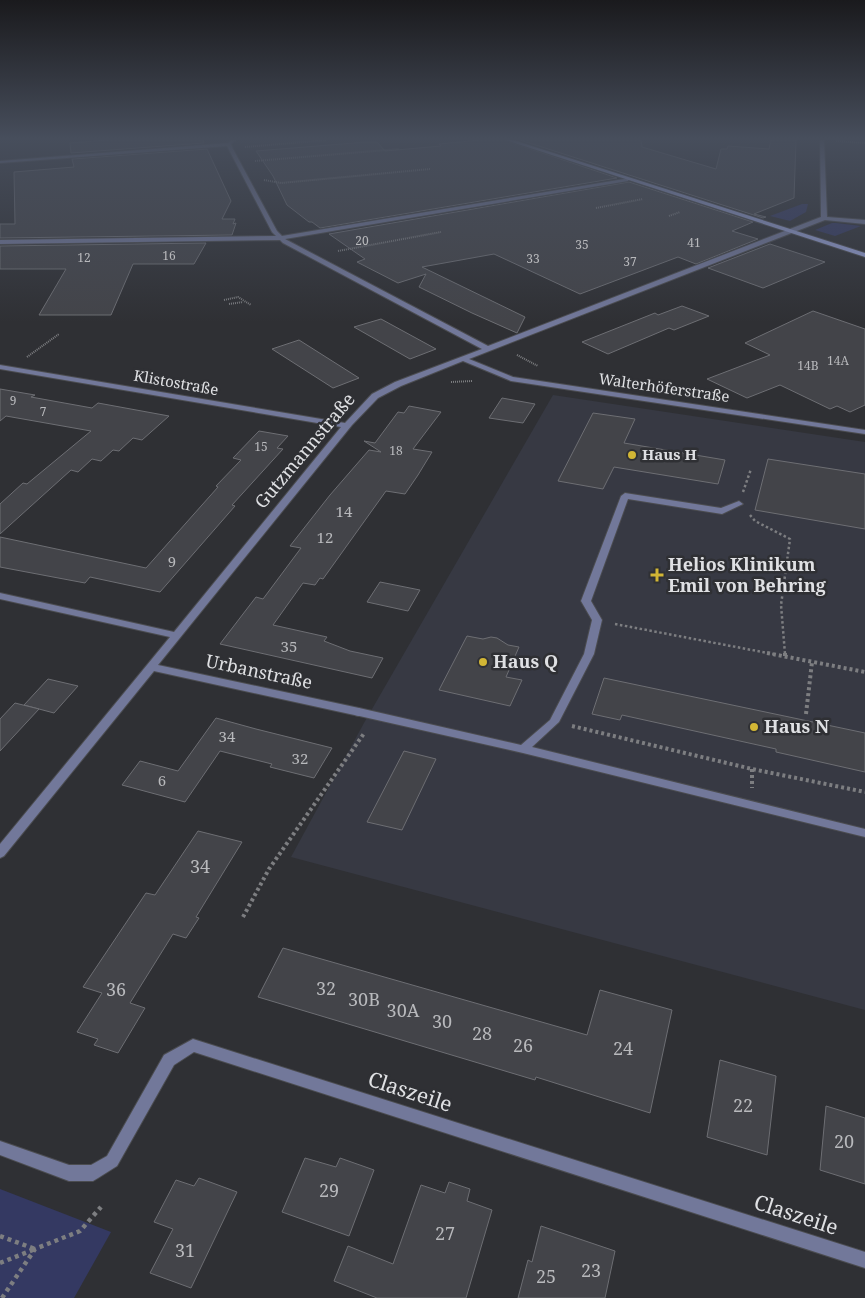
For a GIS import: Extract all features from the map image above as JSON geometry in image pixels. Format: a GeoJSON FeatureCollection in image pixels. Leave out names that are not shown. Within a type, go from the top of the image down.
{"type":"FeatureCollection","features":[{"type":"Feature","properties":{"kind":"main road"},"geometry":{"type":"LineString","coordinates":[[695,201],[865,255]]}},
{"type":"Feature","properties":{"kind":"street"},"geometry":{"type":"LineString","coordinates":[[259,201],[275,232],[281,238],[309,256],[488,349]]}},
{"type":"Feature","properties":{"kind":"street"},"geometry":{"type":"LineString","coordinates":[[0,242],[281,238],[501,201]]}},
{"type":"Feature","properties":{"kind":"street"},"geometry":{"type":"LineString","coordinates":[[824,201],[824,218],[865,222]]}},
{"type":"Feature","properties":{"kind":"street","name":"Gutzmannstraße"},"geometry":{"type":"LineString","coordinates":[[0,853],[347,426],[375,396],[392,387],[824,218]]}},
{"type":"Feature","properties":{"kind":"street","name":"Walterhöferstraße"},"geometry":{"type":"LineString","coordinates":[[463,360],[511,379],[865,432]]}},
{"type":"Feature","properties":{"kind":"street","name":"Klistostraße"},"geometry":{"type":"LineString","coordinates":[[0,367],[347,426]]}},
{"type":"Feature","properties":{"kind":"street"},"geometry":{"type":"LineString","coordinates":[[523,750],[554,722],[589,654],[597,620],[586,601],[624,496],[722,511],[739,504]]}},
{"type":"Feature","properties":{"kind":"street"},"geometry":{"type":"LineString","coordinates":[[0,596],[176,635]]}},
{"type":"Feature","properties":{"kind":"street","name":"Urbanstraße"},"geometry":{"type":"LineString","coordinates":[[151,666],[523,750],[865,833]]}},
{"type":"Feature","properties":{"kind":"street","name":"Claszeile"},"geometry":{"type":"LineString","coordinates":[[0,1148],[69,1173],[93,1173],[112,1160],[170,1060],[193,1045],[865,1260]]}},
{"type":"Feature","properties":{"kind":"path"},"geometry":{"type":"LineString","coordinates":[[596,208],[636,201]]}},
{"type":"Feature","properties":{"kind":"path"},"geometry":{"type":"LineString","coordinates":[[338,251],[441,232]]}},
{"type":"Feature","properties":{"kind":"path"},"geometry":{"type":"LineString","coordinates":[[224,300],[238,297],[244,302]]}},
{"type":"Feature","properties":{"kind":"path"},"geometry":{"type":"LineString","coordinates":[[229,304],[244,302],[251,304]]}},
{"type":"Feature","properties":{"kind":"path"},"geometry":{"type":"LineString","coordinates":[[27,357],[59,334]]}},
{"type":"Feature","properties":{"kind":"path"},"geometry":{"type":"LineString","coordinates":[[442,382],[477,381]]}},
{"type":"Feature","properties":{"kind":"path"},"geometry":{"type":"LineString","coordinates":[[751,468],[739,504],[755,521],[790,540],[781,605],[785,656]]}},
{"type":"Feature","properties":{"kind":"path"},"geometry":{"type":"LineString","coordinates":[[597,620],[865,672]]}},
{"type":"Feature","properties":{"kind":"path"},"geometry":{"type":"LineString","coordinates":[[806,714],[812,662]]}},
{"type":"Feature","properties":{"kind":"path"},"geometry":{"type":"LineString","coordinates":[[554,722],[752,769],[865,792]]}},
{"type":"Feature","properties":{"kind":"path"},"geometry":{"type":"LineString","coordinates":[[243,916],[269,868],[365,732]]}},
{"type":"Feature","properties":{"kind":"path"},"geometry":{"type":"LineString","coordinates":[[0,1263],[80,1231],[100,1207]]}},
{"type":"Feature","properties":{"kind":"path"},"geometry":{"type":"LineString","coordinates":[[0,1236],[35,1249]]}},
{"type":"Feature","properties":{"kind":"path"},"geometry":{"type":"LineString","coordinates":[[2,1298],[35,1249]]}},
{"type":"Feature","properties":{"kind":"shaded area"},"geometry":{"type":"Polygon","coordinates":[[[802,204],[808,204],[806,212],[790,221],[770,216],[802,204]]]}},
{"type":"Feature","properties":{"kind":"shaded area"},"geometry":{"type":"Polygon","coordinates":[[[832,223],[861,226],[835,236],[815,230],[832,223]]]}},
{"type":"Feature","properties":{"kind":"shaded area","name":"Helios Klinikum Emil von Behring"},"geometry":{"type":"Polygon","coordinates":[[[553,395],[865,442],[865,1010],[291,857],[364,723],[553,395]]]}},
{"type":"Feature","properties":{"kind":"shaded area"},"geometry":{"type":"Polygon","coordinates":[[[0,1189],[111,1232],[74,1298],[0,1298],[0,1189]]]}},
{"type":"Feature","properties":{"kind":"building"},"geometry":{"type":"Polygon","coordinates":[[[15,201],[231,201],[222,219],[235,219],[233,224],[236,223],[232,235],[0,238],[0,224],[15,224],[15,201]]]}},
{"type":"Feature","properties":{"kind":"building"},"geometry":{"type":"Polygon","coordinates":[[[285,201],[483,201],[320,228],[287,205],[285,201]]]}},
{"type":"Feature","properties":{"kind":"building"},"geometry":{"type":"Polygon","coordinates":[[[522,201],[687,201],[753,222],[732,231],[758,239],[696,264],[678,257],[580,294],[494,254],[422,267],[525,317],[517,333],[419,287],[426,274],[398,283],[357,262],[365,259],[329,234],[522,201]]]}},
{"type":"Feature","properties":{"kind":"building"},"geometry":{"type":"Polygon","coordinates":[[[709,201],[788,201],[754,214],[766,217],[763,218],[709,201]]]}},
{"type":"Feature","properties":{"kind":"building"},"geometry":{"type":"Polygon","coordinates":[[[206,243],[194,264],[133,264],[111,315],[39,315],[66,269],[0,269],[0,246],[206,243]]]}},
{"type":"Feature","properties":{"kind":"building"},"geometry":{"type":"Polygon","coordinates":[[[770,244],[825,262],[763,288],[708,268],[770,244]]]}},
{"type":"Feature","properties":{"kind":"building"},"geometry":{"type":"Polygon","coordinates":[[[682,306],[709,316],[674,330],[669,328],[608,354],[582,342],[655,313],[658,315],[682,306]]]}},
{"type":"Feature","properties":{"kind":"building"},"geometry":{"type":"Polygon","coordinates":[[[813,311],[865,329],[865,405],[850,412],[837,406],[830,409],[780,385],[747,398],[707,379],[770,355],[745,343],[813,311]]]}},
{"type":"Feature","properties":{"kind":"building"},"geometry":{"type":"Polygon","coordinates":[[[381,319],[436,349],[410,359],[354,327],[381,319]]]}},
{"type":"Feature","properties":{"kind":"building"},"geometry":{"type":"Polygon","coordinates":[[[299,340],[359,378],[333,388],[272,349],[299,340]]]}},
{"type":"Feature","properties":{"kind":"building"},"geometry":{"type":"Polygon","coordinates":[[[0,389],[35,395],[31,397],[92,408],[98,403],[169,416],[142,440],[133,438],[119,451],[113,450],[101,461],[92,459],[78,472],[71,470],[0,534],[0,504],[23,483],[27,484],[91,431],[6,416],[0,421],[0,389]]]}},
{"type":"Feature","properties":{"kind":"building"},"geometry":{"type":"Polygon","coordinates":[[[502,398],[535,404],[523,423],[489,418],[502,398]]]}},
{"type":"Feature","properties":{"kind":"building"},"geometry":{"type":"Polygon","coordinates":[[[409,406],[441,412],[413,449],[432,452],[418,475],[405,494],[386,491],[323,579],[320,578],[315,585],[303,583],[273,625],[327,637],[324,641],[350,651],[383,658],[372,678],[220,644],[256,597],[263,599],[301,548],[290,546],[330,495],[369,450],[381,452],[364,441],[375,443],[398,412],[404,413],[409,406]]]}},
{"type":"Feature","properties":{"kind":"building","name":"Haus H"},"geometry":{"type":"Polygon","coordinates":[[[593,413],[635,419],[624,443],[725,460],[718,484],[614,467],[603,489],[558,481],[593,413]]]}},
{"type":"Feature","properties":{"kind":"building"},"geometry":{"type":"Polygon","coordinates":[[[259,431],[288,436],[277,448],[283,449],[232,505],[235,506],[160,592],[90,577],[85,583],[0,567],[0,537],[146,568],[218,487],[216,486],[241,460],[233,458],[259,431]]]}},
{"type":"Feature","properties":{"kind":"building"},"geometry":{"type":"Polygon","coordinates":[[[768,459],[865,474],[865,529],[755,510],[768,459]]]}},
{"type":"Feature","properties":{"kind":"building"},"geometry":{"type":"Polygon","coordinates":[[[380,582],[420,590],[408,611],[367,602],[380,582]]]}},
{"type":"Feature","properties":{"kind":"building","name":"Haus Q"},"geometry":{"type":"Polygon","coordinates":[[[467,636],[483,639],[497,638],[508,645],[519,647],[506,677],[522,680],[510,706],[439,690],[467,636]]]}},
{"type":"Feature","properties":{"kind":"building","name":"Haus N"},"geometry":{"type":"Polygon","coordinates":[[[604,678],[865,733],[865,772],[776,752],[776,749],[622,715],[620,720],[592,714],[604,678]]]}},
{"type":"Feature","properties":{"kind":"building"},"geometry":{"type":"Polygon","coordinates":[[[48,679],[78,686],[54,713],[24,705],[48,679]]]}},
{"type":"Feature","properties":{"kind":"building"},"geometry":{"type":"Polygon","coordinates":[[[15,703],[39,709],[0,751],[0,719],[15,703]]]}},
{"type":"Feature","properties":{"kind":"building"},"geometry":{"type":"Polygon","coordinates":[[[216,718],[332,748],[314,778],[270,767],[272,764],[220,751],[185,802],[122,785],[140,761],[178,771],[216,718]]]}},
{"type":"Feature","properties":{"kind":"building"},"geometry":{"type":"Polygon","coordinates":[[[404,751],[436,759],[402,830],[367,822],[404,751]]]}},
{"type":"Feature","properties":{"kind":"building"},"geometry":{"type":"Polygon","coordinates":[[[198,831],[242,842],[196,917],[199,918],[186,938],[173,934],[130,1003],[145,1008],[118,1053],[94,1045],[98,1039],[77,1032],[102,993],[83,987],[146,893],[155,895],[198,831]]]}},
{"type":"Feature","properties":{"kind":"building"},"geometry":{"type":"Polygon","coordinates":[[[283,948],[587,1035],[600,990],[672,1010],[650,1113],[536,1077],[535,1080],[258,997],[283,948]]]}},
{"type":"Feature","properties":{"kind":"building"},"geometry":{"type":"Polygon","coordinates":[[[720,1060],[776,1076],[767,1155],[707,1137],[720,1060]]]}},
{"type":"Feature","properties":{"kind":"building"},"geometry":{"type":"Polygon","coordinates":[[[826,1106],[865,1118],[865,1184],[820,1170],[826,1106]]]}},
{"type":"Feature","properties":{"kind":"building"},"geometry":{"type":"Polygon","coordinates":[[[305,1158],[336,1167],[340,1158],[374,1170],[349,1236],[282,1212],[305,1158]]]}},
{"type":"Feature","properties":{"kind":"building"},"geometry":{"type":"Polygon","coordinates":[[[199,1178],[237,1192],[191,1288],[150,1273],[173,1229],[154,1222],[176,1180],[194,1186],[199,1178]]]}},
{"type":"Feature","properties":{"kind":"building"},"geometry":{"type":"Polygon","coordinates":[[[449,1182],[470,1189],[467,1201],[492,1210],[466,1298],[377,1298],[334,1281],[348,1246],[393,1264],[421,1185],[445,1193],[449,1182]]]}},
{"type":"Feature","properties":{"kind":"building"},"geometry":{"type":"Polygon","coordinates":[[[541,1226],[615,1251],[605,1298],[518,1298],[528,1260],[532,1262],[541,1226]]]}},
{"type":"Feature","properties":{"kind":"place","name":"Haus H"},"geometry":{"type":"Point","coordinates":[632,455]}},
{"type":"Feature","properties":{"kind":"place","name":"Helios Klinikum Emil von Behring"},"geometry":{"type":"Point","coordinates":[657,575]}},
{"type":"Feature","properties":{"kind":"place","name":"Haus Q"},"geometry":{"type":"Point","coordinates":[483,662]}},
{"type":"Feature","properties":{"kind":"place","name":"Haus N"},"geometry":{"type":"Point","coordinates":[754,727]}}]}
